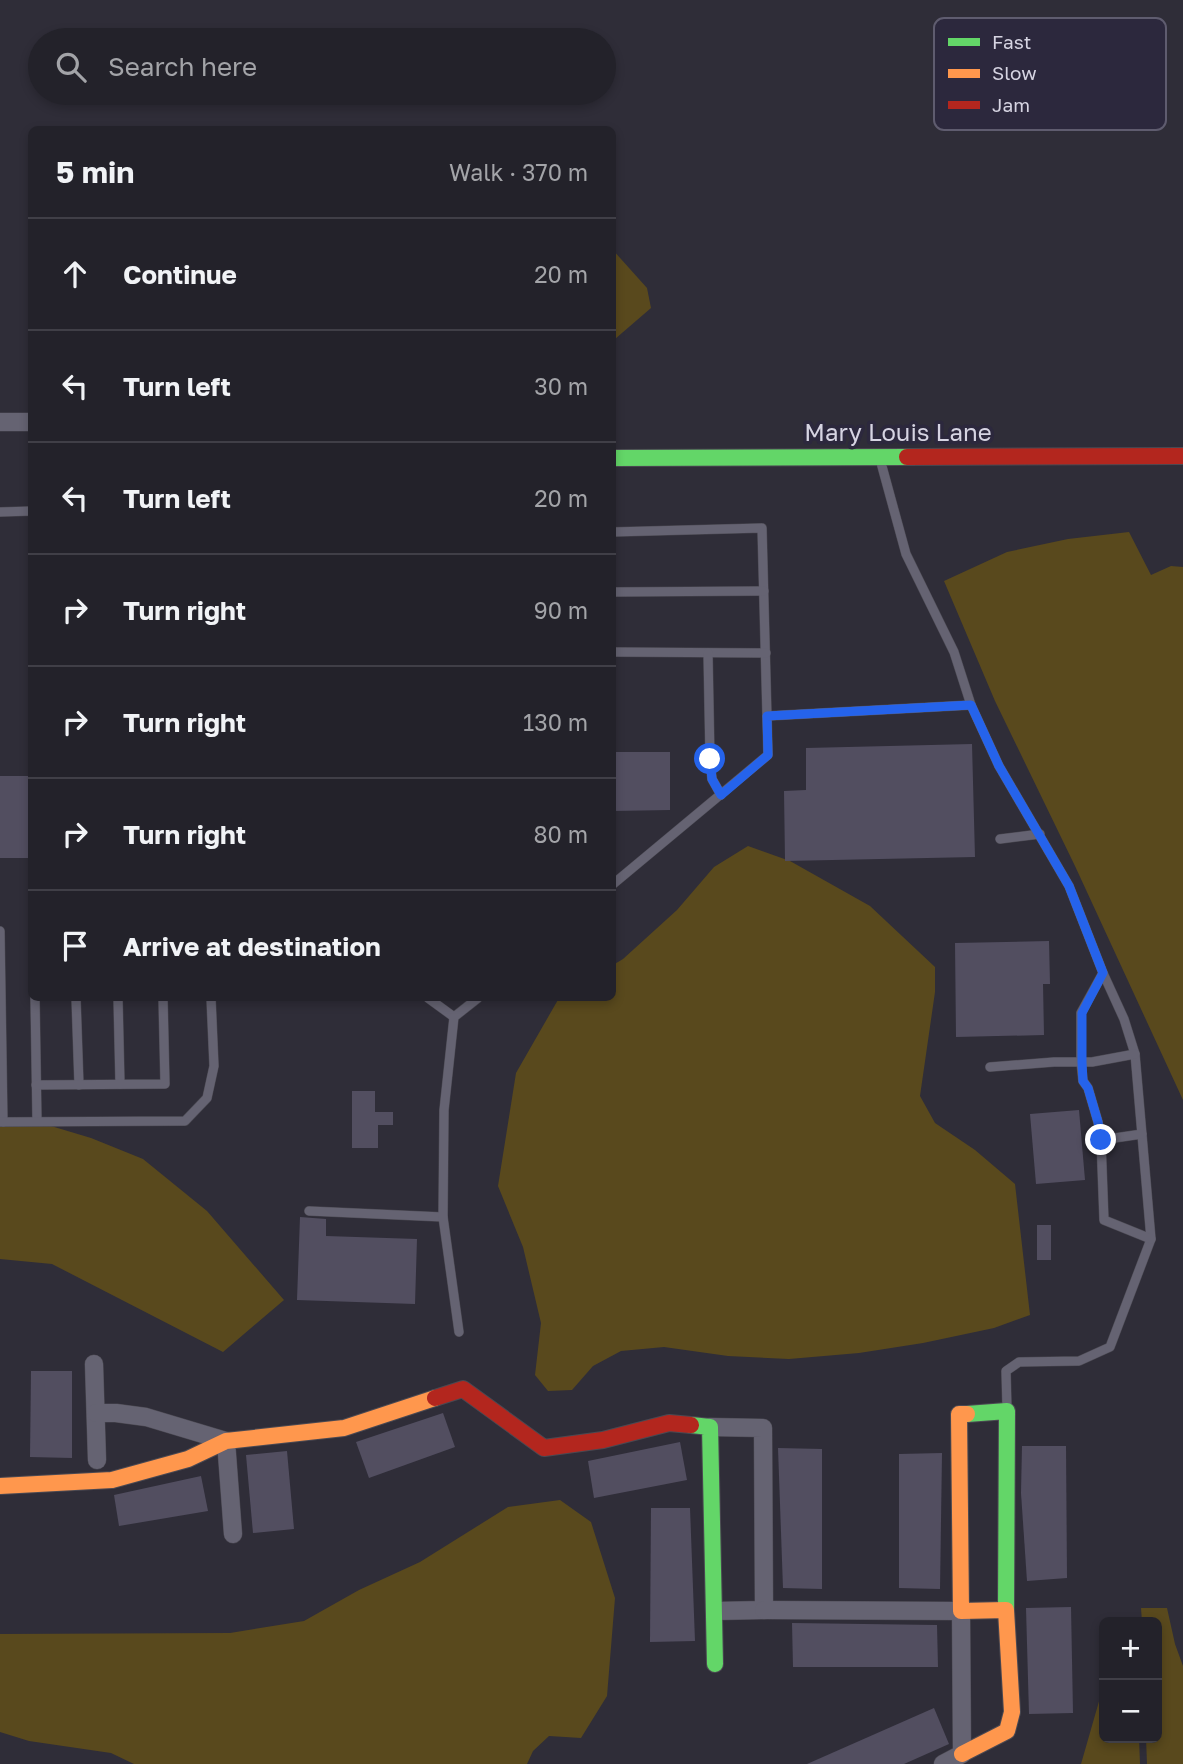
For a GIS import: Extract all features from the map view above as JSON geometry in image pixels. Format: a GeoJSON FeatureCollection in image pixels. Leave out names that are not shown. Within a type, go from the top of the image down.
{"type":"FeatureCollection","features":[{"type":"Feature","properties":{"kind":"street"},"geometry":{"type":"LineString","coordinates":[[0,422],[28,422]]}},
{"type":"Feature","properties":{"kind":"street","name":"Mary Louis Lane"},"geometry":{"type":"LineString","coordinates":[[616,458],[1183,456]]}},
{"type":"Feature","properties":{"kind":"street"},"geometry":{"type":"LineString","coordinates":[[94,1364],[97,1460]]}},
{"type":"Feature","properties":{"kind":"street"},"geometry":{"type":"LineString","coordinates":[[0,1486],[112,1479],[188,1459],[226,1441],[344,1428],[463,1389],[544,1448],[603,1440],[669,1423],[763,1428],[764,1610]]}},
{"type":"Feature","properties":{"kind":"street"},"geometry":{"type":"LineString","coordinates":[[943,1764],[1007,1731],[1012,1712],[1006,1610],[1007,1412],[959,1414],[962,1754]]}},
{"type":"Feature","properties":{"kind":"street"},"geometry":{"type":"LineString","coordinates":[[96,1413],[146,1416],[226,1441]]}},
{"type":"Feature","properties":{"kind":"street"},"geometry":{"type":"LineString","coordinates":[[710,1427],[715,1664]]}},
{"type":"Feature","properties":{"kind":"street"},"geometry":{"type":"LineString","coordinates":[[226,1441],[233,1534]]}},
{"type":"Feature","properties":{"kind":"street"},"geometry":{"type":"LineString","coordinates":[[715,1611],[1006,1610]]}},
{"type":"Feature","properties":{"kind":"lane"},"geometry":{"type":"LineString","coordinates":[[880,457],[906,554],[954,652],[971,705],[999,766],[1069,886],[1124,1019],[1135,1055],[1152,1239],[1110,1347],[1079,1361],[1019,1362],[1006,1371],[1007,1412]]}},
{"type":"Feature","properties":{"kind":"lane"},"geometry":{"type":"LineString","coordinates":[[0,512],[28,511]]}},
{"type":"Feature","properties":{"kind":"lane"},"geometry":{"type":"LineString","coordinates":[[616,532],[762,528],[768,755],[616,882]]}},
{"type":"Feature","properties":{"kind":"lane"},"geometry":{"type":"LineString","coordinates":[[616,592],[764,591]]}},
{"type":"Feature","properties":{"kind":"lane"},"geometry":{"type":"LineString","coordinates":[[616,652],[766,653]]}},
{"type":"Feature","properties":{"kind":"lane"},"geometry":{"type":"LineString","coordinates":[[708,653],[710,759],[712,779],[721,795]]}},
{"type":"Feature","properties":{"kind":"lane"},"geometry":{"type":"LineString","coordinates":[[767,716],[971,705]]}},
{"type":"Feature","properties":{"kind":"lane"},"geometry":{"type":"LineString","coordinates":[[1000,839],[1040,834]]}},
{"type":"Feature","properties":{"kind":"lane"},"geometry":{"type":"LineString","coordinates":[[0,931],[1,1122],[185,1121],[208,1098],[214,1066],[211,1001]]}},
{"type":"Feature","properties":{"kind":"lane"},"geometry":{"type":"LineString","coordinates":[[1103,973],[1082,1013],[1082,1062],[1083,1081],[1088,1088],[1101,1140],[1104,1220],[1152,1239]]}},
{"type":"Feature","properties":{"kind":"lane"},"geometry":{"type":"LineString","coordinates":[[35,1001],[37,1122]]}},
{"type":"Feature","properties":{"kind":"lane"},"geometry":{"type":"LineString","coordinates":[[76,1001],[79,1085]]}},
{"type":"Feature","properties":{"kind":"lane"},"geometry":{"type":"LineString","coordinates":[[118,1001],[120,1084]]}},
{"type":"Feature","properties":{"kind":"lane"},"geometry":{"type":"LineString","coordinates":[[36,1085],[165,1084],[163,1001]]}},
{"type":"Feature","properties":{"kind":"lane"},"geometry":{"type":"LineString","coordinates":[[432,1001],[454,1017]]}},
{"type":"Feature","properties":{"kind":"lane"},"geometry":{"type":"LineString","coordinates":[[459,1332],[443,1217],[444,1110],[454,1017],[474,1001]]}},
{"type":"Feature","properties":{"kind":"lane"},"geometry":{"type":"LineString","coordinates":[[990,1067],[1103,1061],[1135,1055]]}},
{"type":"Feature","properties":{"kind":"lane"},"geometry":{"type":"LineString","coordinates":[[1101,1140],[1142,1134]]}},
{"type":"Feature","properties":{"kind":"lane"},"geometry":{"type":"LineString","coordinates":[[309,1211],[443,1217]]}},
{"type":"Feature","properties":{"kind":"shaded area"},"geometry":{"type":"Polygon","coordinates":[[[616,253],[647,288],[651,308],[616,338],[616,253]]]}},
{"type":"Feature","properties":{"kind":"shaded area"},"geometry":{"type":"Polygon","coordinates":[[[1129,532],[1151,575],[1171,566],[1183,567],[1183,1100],[995,701],[944,581],[1007,552],[1068,539],[1129,532]]]}},
{"type":"Feature","properties":{"kind":"shaded area"},"geometry":{"type":"Polygon","coordinates":[[[748,846],[790,861],[870,906],[935,967],[935,992],[920,1096],[935,1123],[975,1150],[1015,1184],[1030,1315],[994,1328],[859,1353],[789,1359],[728,1356],[664,1347],[621,1351],[593,1366],[572,1390],[548,1391],[535,1375],[541,1323],[523,1247],[498,1186],[516,1073],[557,1001],[616,1001],[616,963],[677,910],[714,867],[748,846]]]}},
{"type":"Feature","properties":{"kind":"shaded area"},"geometry":{"type":"Polygon","coordinates":[[[0,1126],[51,1126],[91,1138],[143,1159],[207,1211],[284,1300],[223,1352],[52,1264],[0,1259],[0,1126]]]}},
{"type":"Feature","properties":{"kind":"shaded area"},"geometry":{"type":"Polygon","coordinates":[[[560,1500],[591,1522],[615,1598],[607,1696],[581,1738],[549,1736],[533,1751],[527,1764],[134,1764],[111,1753],[29,1741],[0,1732],[0,1634],[230,1633],[304,1621],[359,1590],[420,1562],[508,1507],[560,1500]]]}},
{"type":"Feature","properties":{"kind":"shaded area"},"geometry":{"type":"Polygon","coordinates":[[[1141,1608],[1167,1608],[1183,1666],[1183,1764],[1147,1764],[1146,1743],[1162,1743],[1162,1617],[1142,1617],[1141,1608]]]}},
{"type":"Feature","properties":{"kind":"shaded area"},"geometry":{"type":"Polygon","coordinates":[[[1099,1701],[1099,1743],[1139,1743],[1140,1764],[1081,1764],[1099,1701]]]}},
{"type":"Feature","properties":{"kind":"building"},"geometry":{"type":"Polygon","coordinates":[[[972,744],[975,857],[785,861],[784,791],[806,790],[806,748],[972,744]]]}},
{"type":"Feature","properties":{"kind":"building"},"geometry":{"type":"Polygon","coordinates":[[[616,752],[670,752],[670,810],[616,811],[616,752]]]}},
{"type":"Feature","properties":{"kind":"building"},"geometry":{"type":"Polygon","coordinates":[[[0,776],[28,776],[28,858],[0,858],[0,776]]]}},
{"type":"Feature","properties":{"kind":"building"},"geometry":{"type":"Polygon","coordinates":[[[1049,941],[1050,984],[1043,984],[1044,1035],[956,1037],[955,943],[1049,941]]]}},
{"type":"Feature","properties":{"kind":"building"},"geometry":{"type":"Polygon","coordinates":[[[352,1091],[375,1091],[375,1112],[393,1112],[393,1125],[378,1125],[378,1148],[352,1148],[352,1091]]]}},
{"type":"Feature","properties":{"kind":"building"},"geometry":{"type":"Polygon","coordinates":[[[1079,1110],[1085,1180],[1036,1184],[1030,1114],[1079,1110]]]}},
{"type":"Feature","properties":{"kind":"building"},"geometry":{"type":"Polygon","coordinates":[[[300,1217],[326,1219],[326,1236],[417,1239],[415,1304],[297,1300],[300,1217]]]}},
{"type":"Feature","properties":{"kind":"building"},"geometry":{"type":"Polygon","coordinates":[[[1037,1225],[1051,1225],[1051,1260],[1037,1260],[1037,1225]]]}},
{"type":"Feature","properties":{"kind":"building"},"geometry":{"type":"Polygon","coordinates":[[[31,1371],[72,1371],[72,1458],[30,1457],[31,1371]]]}},
{"type":"Feature","properties":{"kind":"building"},"geometry":{"type":"Polygon","coordinates":[[[443,1413],[455,1447],[369,1478],[356,1442],[443,1413]]]}},
{"type":"Feature","properties":{"kind":"building"},"geometry":{"type":"Polygon","coordinates":[[[680,1442],[687,1480],[594,1498],[588,1461],[680,1442]]]}},
{"type":"Feature","properties":{"kind":"building"},"geometry":{"type":"Polygon","coordinates":[[[1022,1446],[1066,1446],[1067,1578],[1027,1581],[1021,1493],[1022,1446]]]}},
{"type":"Feature","properties":{"kind":"building"},"geometry":{"type":"Polygon","coordinates":[[[778,1448],[822,1449],[822,1589],[783,1588],[778,1448]]]}},
{"type":"Feature","properties":{"kind":"building"},"geometry":{"type":"Polygon","coordinates":[[[287,1451],[294,1529],[253,1533],[246,1455],[287,1451]]]}},
{"type":"Feature","properties":{"kind":"building"},"geometry":{"type":"Polygon","coordinates":[[[942,1453],[940,1589],[899,1588],[899,1454],[942,1453]]]}},
{"type":"Feature","properties":{"kind":"building"},"geometry":{"type":"Polygon","coordinates":[[[201,1476],[208,1511],[119,1526],[114,1495],[201,1476]]]}},
{"type":"Feature","properties":{"kind":"building"},"geometry":{"type":"Polygon","coordinates":[[[651,1508],[690,1508],[695,1641],[650,1642],[651,1508]]]}},
{"type":"Feature","properties":{"kind":"building"},"geometry":{"type":"Polygon","coordinates":[[[1071,1607],[1073,1713],[1029,1714],[1026,1608],[1071,1607]]]}},
{"type":"Feature","properties":{"kind":"building"},"geometry":{"type":"Polygon","coordinates":[[[792,1623],[937,1625],[938,1667],[793,1667],[792,1623]]]}},
{"type":"Feature","properties":{"kind":"building"},"geometry":{"type":"Polygon","coordinates":[[[934,1708],[949,1744],[904,1764],[807,1764],[934,1708]]]}},
{"type":"Feature","properties":{"kind":"traffic: fast"},"geometry":{"type":"LineString","coordinates":[[616,458],[907,457]]}},
{"type":"Feature","properties":{"kind":"traffic: fast"},"geometry":{"type":"LineString","coordinates":[[967,1414],[1007,1411],[1006,1610]]}},
{"type":"Feature","properties":{"kind":"traffic: fast"},"geometry":{"type":"LineString","coordinates":[[691,1425],[710,1427],[715,1664]]}},
{"type":"Feature","properties":{"kind":"traffic: slow"},"geometry":{"type":"LineString","coordinates":[[0,1486],[112,1480],[188,1459],[226,1441],[344,1428],[435,1398]]}},
{"type":"Feature","properties":{"kind":"traffic: slow"},"geometry":{"type":"LineString","coordinates":[[962,1754],[1007,1731],[1012,1712],[1006,1610],[961,1611],[959,1414],[967,1414]]}},
{"type":"Feature","properties":{"kind":"traffic: jam"},"geometry":{"type":"LineString","coordinates":[[907,457],[1183,456]]}},
{"type":"Feature","properties":{"kind":"traffic: jam"},"geometry":{"type":"LineString","coordinates":[[435,1398],[463,1389],[544,1448],[603,1440],[669,1423],[691,1425]]}},
{"type":"Feature","properties":{"kind":"route"},"geometry":{"type":"LineString","coordinates":[[710,759],[712,779],[721,795],[768,755],[767,716],[971,705],[999,766],[1069,886],[1103,973],[1082,1013],[1083,1081],[1088,1088],[1101,1140]]}}]}
